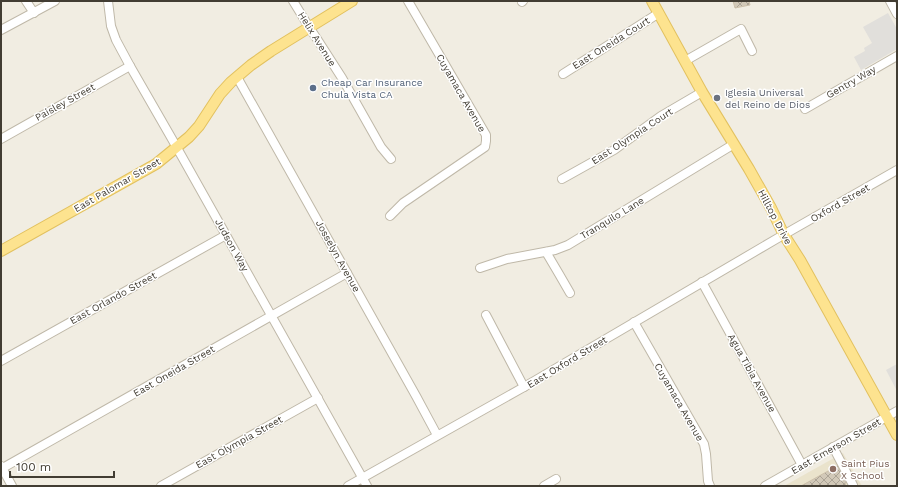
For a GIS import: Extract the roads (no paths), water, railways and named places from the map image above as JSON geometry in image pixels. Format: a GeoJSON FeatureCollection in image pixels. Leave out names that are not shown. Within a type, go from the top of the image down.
{"type":"FeatureCollection","features":[{"type":"Feature","properties":{"kind":"main road","name":"East Palomar Street"},"geometry":{"type":"LineString","coordinates":[[1,251],[156,164],[189,137],[199,126],[220,94],[231,82],[251,65],[352,1]]}},
{"type":"Feature","properties":{"kind":"main road","name":"Hilltop Drive"},"geometry":{"type":"LineString","coordinates":[[652,1],[702,92],[753,175],[784,235],[800,260],[897,435]]}},
{"type":"Feature","properties":{"kind":"street"},"geometry":{"type":"LineString","coordinates":[[26,1],[34,13]]}},
{"type":"Feature","properties":{"kind":"street"},"geometry":{"type":"LineString","coordinates":[[1,30],[56,1]]}},
{"type":"Feature","properties":{"kind":"street","name":"Judson Way"},"geometry":{"type":"LineString","coordinates":[[108,1],[111,26],[116,40],[367,486]]}},
{"type":"Feature","properties":{"kind":"street","name":"Helix Avenue"},"geometry":{"type":"LineString","coordinates":[[293,1],[342,78],[381,146],[391,159]]}},
{"type":"Feature","properties":{"kind":"street","name":"Cuyamaca Avenue"},"geometry":{"type":"LineString","coordinates":[[390,216],[403,204],[485,146],[486,141],[486,135],[408,1]]}},
{"type":"Feature","properties":{"kind":"street"},"geometry":{"type":"LineString","coordinates":[[890,1],[897,14]]}},
{"type":"Feature","properties":{"kind":"street","name":"East Oneida Court"},"geometry":{"type":"LineString","coordinates":[[563,74],[659,14]]}},
{"type":"Feature","properties":{"kind":"street"},"geometry":{"type":"LineString","coordinates":[[685,61],[741,29],[752,51]]}},
{"type":"Feature","properties":{"kind":"street","name":"Gentry Way"},"geometry":{"type":"LineString","coordinates":[[805,109],[897,56]]}},
{"type":"Feature","properties":{"kind":"street","name":"Paisley Street"},"geometry":{"type":"LineString","coordinates":[[1,139],[130,66]]}},
{"type":"Feature","properties":{"kind":"street","name":"Josselyn Avenue"},"geometry":{"type":"LineString","coordinates":[[237,77],[437,435]]}},
{"type":"Feature","properties":{"kind":"street","name":"East Olympia Court"},"geometry":{"type":"LineString","coordinates":[[562,179],[614,150],[661,116],[702,92]]}},
{"type":"Feature","properties":{"kind":"street","name":"Tranquilo Lane"},"geometry":{"type":"LineString","coordinates":[[480,268],[507,259],[555,250],[568,245],[734,144]]}},
{"type":"Feature","properties":{"kind":"street","name":"Oxford Street"},"geometry":{"type":"LineString","coordinates":[[784,235],[897,170]]}},
{"type":"Feature","properties":{"kind":"street","name":"East Orlando Street"},"geometry":{"type":"LineString","coordinates":[[1,361],[226,235]]}},
{"type":"Feature","properties":{"kind":"street","name":"East Oxford Street"},"geometry":{"type":"LineString","coordinates":[[348,486],[524,387],[784,235]]}},
{"type":"Feature","properties":{"kind":"street"},"geometry":{"type":"LineString","coordinates":[[546,252],[570,293]]}},
{"type":"Feature","properties":{"kind":"street","name":"East Oneida Street"},"geometry":{"type":"LineString","coordinates":[[1,468],[347,273]]}},
{"type":"Feature","properties":{"kind":"street","name":"Agua Tibia Avenue"},"geometry":{"type":"LineString","coordinates":[[702,282],[802,465]]}},
{"type":"Feature","properties":{"kind":"street"},"geometry":{"type":"LineString","coordinates":[[486,315],[524,387]]}},
{"type":"Feature","properties":{"kind":"street","name":"Cuyamaca Avenue"},"geometry":{"type":"LineString","coordinates":[[634,322],[704,444],[710,486]]}},
{"type":"Feature","properties":{"kind":"street","name":"East Olympia Street"},"geometry":{"type":"LineString","coordinates":[[161,486],[318,398]]}},
{"type":"Feature","properties":{"kind":"street","name":"East Emerson Street"},"geometry":{"type":"LineString","coordinates":[[765,486],[897,411]]}},
{"type":"Feature","properties":{"kind":"street"},"geometry":{"type":"LineString","coordinates":[[833,447],[853,485]]}},
{"type":"Feature","properties":{"kind":"street"},"geometry":{"type":"LineString","coordinates":[[1,468],[12,486]]}},
{"type":"Feature","properties":{"kind":"street"},"geometry":{"type":"LineString","coordinates":[[544,486],[556,479]]}},
{"type":"Feature","properties":{"kind":"place","name":"Cheap Car Insurance Chula Vista CA"},"geometry":{"type":"Point","coordinates":[313,88]}},
{"type":"Feature","properties":{"kind":"place","name":"Iglesia Universal del Reino de Dios"},"geometry":{"type":"Point","coordinates":[717,98]}},
{"type":"Feature","properties":{"kind":"place","name":"Saint Pius X School"},"geometry":{"type":"Point","coordinates":[833,469]}}]}
